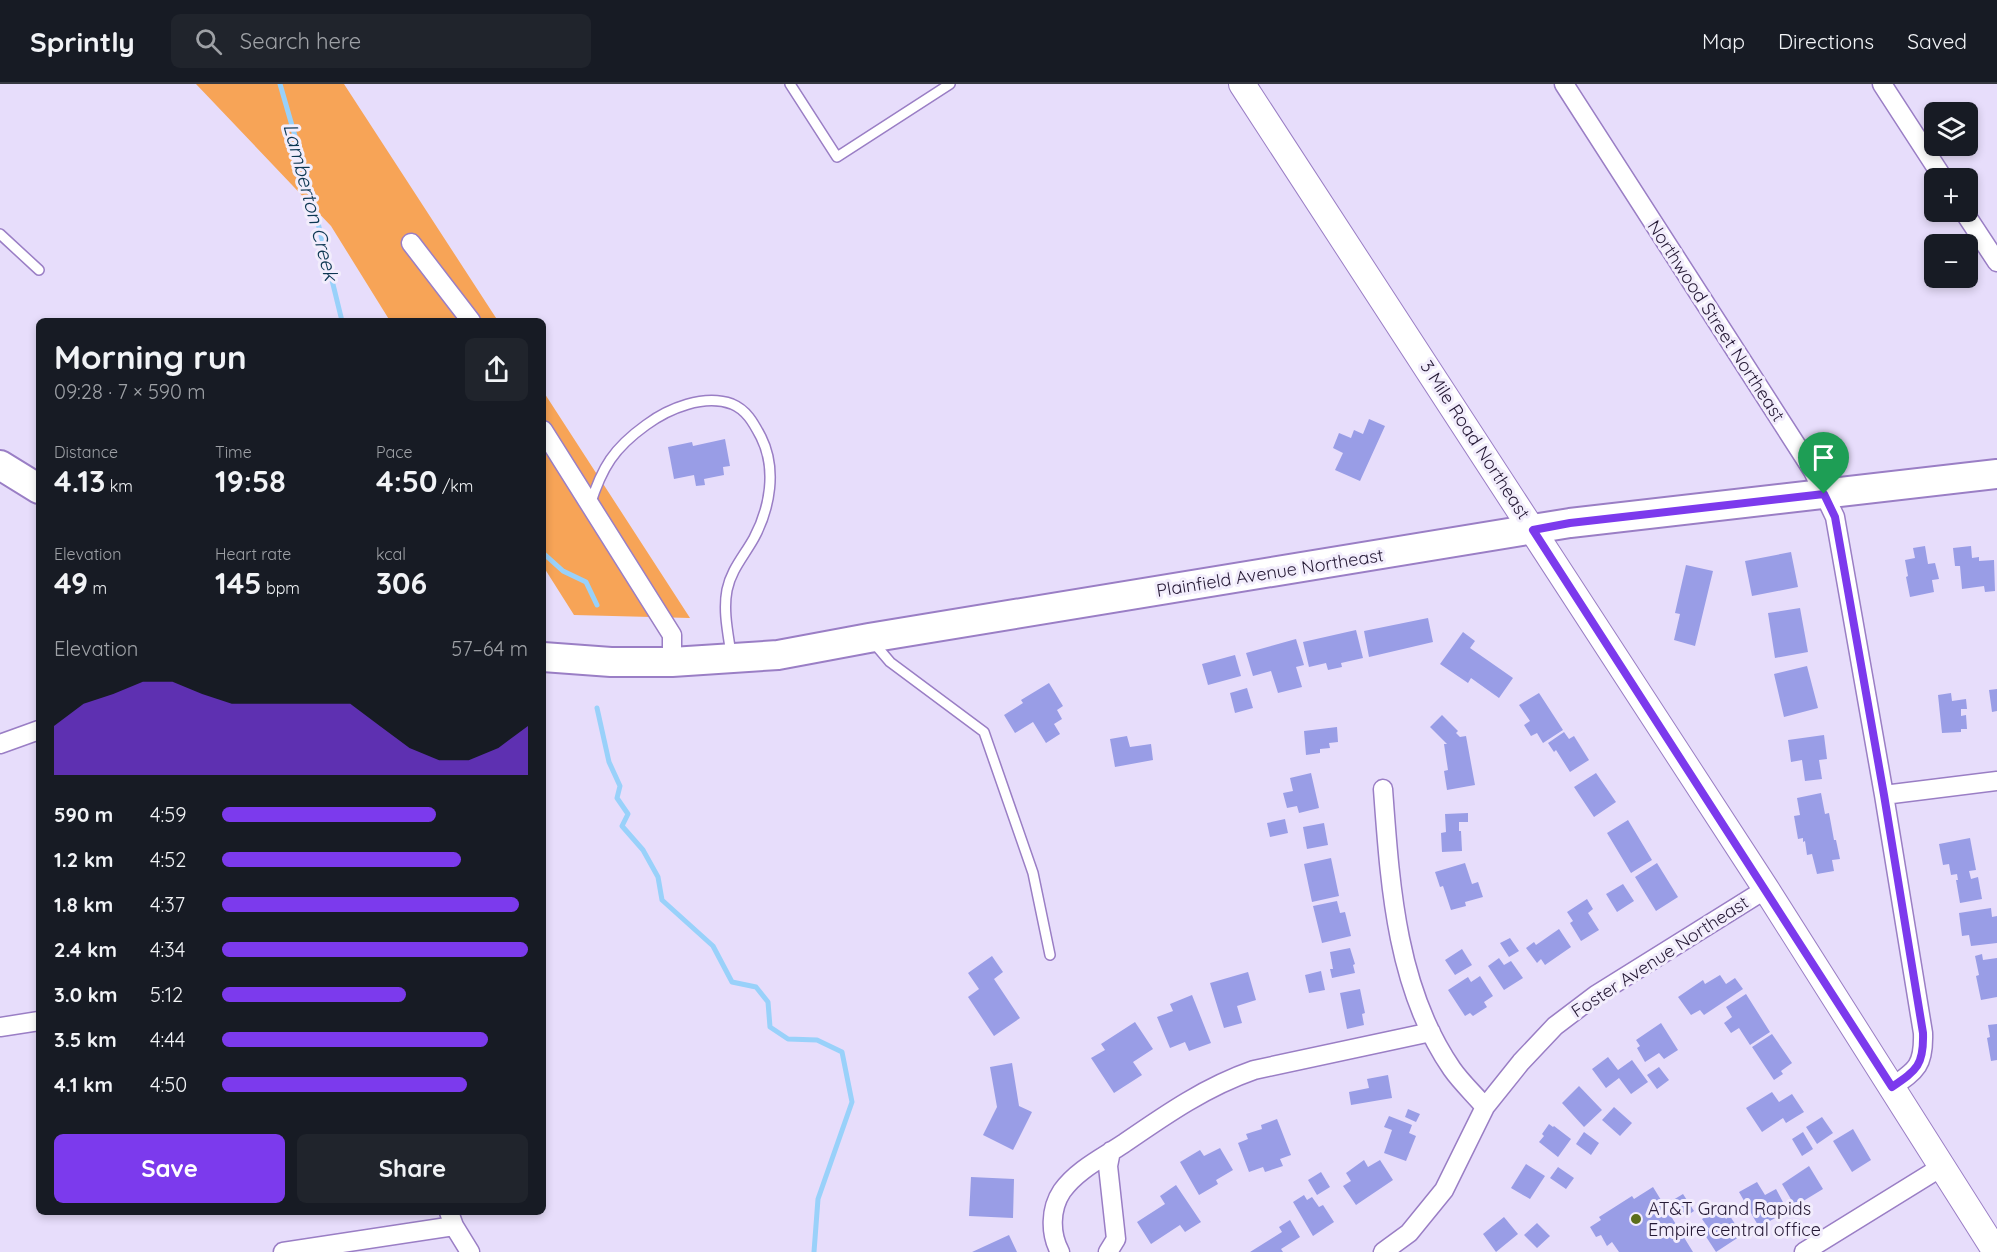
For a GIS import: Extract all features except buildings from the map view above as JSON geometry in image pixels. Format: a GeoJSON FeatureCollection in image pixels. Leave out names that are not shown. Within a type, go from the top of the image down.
{"type":"FeatureCollection","features":[{"type":"Feature","properties":{"kind":"main road","name":"3 Mile Road Northeast"},"geometry":{"type":"LineString","coordinates":[[1242,84],[1766,889],[1996,1252]]}},
{"type":"Feature","properties":{"kind":"main road"},"geometry":{"type":"LineString","coordinates":[[0,465],[36,487]]}},
{"type":"Feature","properties":{"kind":"main road","name":"Plainfield Avenue Northeast"},"geometry":{"type":"LineString","coordinates":[[546,657],[611,662],[672,662],[778,656],[869,638],[1570,523],[1997,474]]}},
{"type":"Feature","properties":{"kind":"street","name":"Northwood Street Northeast"},"geometry":{"type":"LineString","coordinates":[[1564,84],[1813,471],[1835,517],[1884,795],[1923,1042],[1919,1065],[1892,1087]]}},
{"type":"Feature","properties":{"kind":"street"},"geometry":{"type":"LineString","coordinates":[[1882,84],[1937,168]]}},
{"type":"Feature","properties":{"kind":"street"},"geometry":{"type":"LineString","coordinates":[[1971,222],[1997,262]]}},
{"type":"Feature","properties":{"kind":"street"},"geometry":{"type":"LineString","coordinates":[[411,243],[469,318]]}},
{"type":"Feature","properties":{"kind":"street"},"geometry":{"type":"LineString","coordinates":[[546,435],[672,635],[672,662]]}},
{"type":"Feature","properties":{"kind":"street"},"geometry":{"type":"LineString","coordinates":[[0,744],[36,731]]}},
{"type":"Feature","properties":{"kind":"street"},"geometry":{"type":"LineString","coordinates":[[1884,795],[1997,781]]}},
{"type":"Feature","properties":{"kind":"street"},"geometry":{"type":"LineString","coordinates":[[1383,789],[1391,888],[1408,977],[1431,1032],[1452,1069],[1485,1107]]}},
{"type":"Feature","properties":{"kind":"street","name":"Foster Avenue Northeast"},"geometry":{"type":"LineString","coordinates":[[1383,1252],[1409,1233],[1444,1190],[1485,1107],[1521,1062],[1555,1026],[1596,995],[1766,889]]}},
{"type":"Feature","properties":{"kind":"street"},"geometry":{"type":"LineString","coordinates":[[0,1027],[36,1021]]}},
{"type":"Feature","properties":{"kind":"street"},"geometry":{"type":"LineString","coordinates":[[1060,1252],[1054,1240],[1053,1226],[1054,1208],[1061,1192],[1079,1172],[1196,1095],[1227,1079],[1254,1070],[1431,1032]]}},
{"type":"Feature","properties":{"kind":"street"},"geometry":{"type":"LineString","coordinates":[[1108,1252],[1116,1239],[1108,1166],[1111,1151]]}},
{"type":"Feature","properties":{"kind":"street"},"geometry":{"type":"LineString","coordinates":[[1804,1252],[1942,1166]]}},
{"type":"Feature","properties":{"kind":"street"},"geometry":{"type":"LineString","coordinates":[[283,1252],[452,1219],[470,1252]]}},
{"type":"Feature","properties":{"kind":"lane"},"geometry":{"type":"LineString","coordinates":[[790,84],[837,157],[950,84]]}},
{"type":"Feature","properties":{"kind":"lane"},"geometry":{"type":"LineString","coordinates":[[0,234],[39,270]]}},
{"type":"Feature","properties":{"kind":"lane"},"geometry":{"type":"LineString","coordinates":[[590,505],[608,462],[618,448],[653,420],[676,408],[710,400],[734,405],[749,417],[766,447],[770,486],[763,519],[733,571],[726,594],[726,619],[731,658]]}},
{"type":"Feature","properties":{"kind":"lane"},"geometry":{"type":"LineString","coordinates":[[869,638],[890,662],[984,732],[1033,873],[1050,955]]}},
{"type":"Feature","properties":{"kind":"shaded area"},"geometry":{"type":"Polygon","coordinates":[[[196,84],[344,84],[496,318],[388,318],[331,226],[196,84]]]}},
{"type":"Feature","properties":{"kind":"shaded area"},"geometry":{"type":"Polygon","coordinates":[[[546,396],[690,618],[574,615],[546,571],[546,396]]]}},
{"type":"Feature","properties":{"kind":"waterway","name":"Lamberton Creek"},"geometry":{"type":"LineString","coordinates":[[280,84],[306,174],[341,318]]}},
{"type":"Feature","properties":{"kind":"waterway","name":"Lamberton Creek"},"geometry":{"type":"LineString","coordinates":[[546,556],[563,571],[586,582],[597,605]]}},
{"type":"Feature","properties":{"kind":"waterway","name":"Lamberton Creek"},"geometry":{"type":"LineString","coordinates":[[597,708],[609,762],[620,786],[617,798],[628,814],[622,826],[643,850],[658,877],[662,900],[713,946],[732,982],[756,987],[768,1002],[770,1027],[788,1039],[817,1040],[842,1052],[852,1102],[818,1199],[814,1252]]}},
{"type":"Feature","properties":{"kind":"place","name":"AT&T Grand Rapids Empire central office"},"geometry":{"type":"Point","coordinates":[1636,1219]}},
{"type":"Feature","properties":{"kind":"route"},"geometry":{"type":"LineString","coordinates":[[1824,494],[1835,517],[1923,1033],[1923,1051],[1919,1065],[1892,1087],[1533,530],[1570,523],[1824,494]]}}]}
